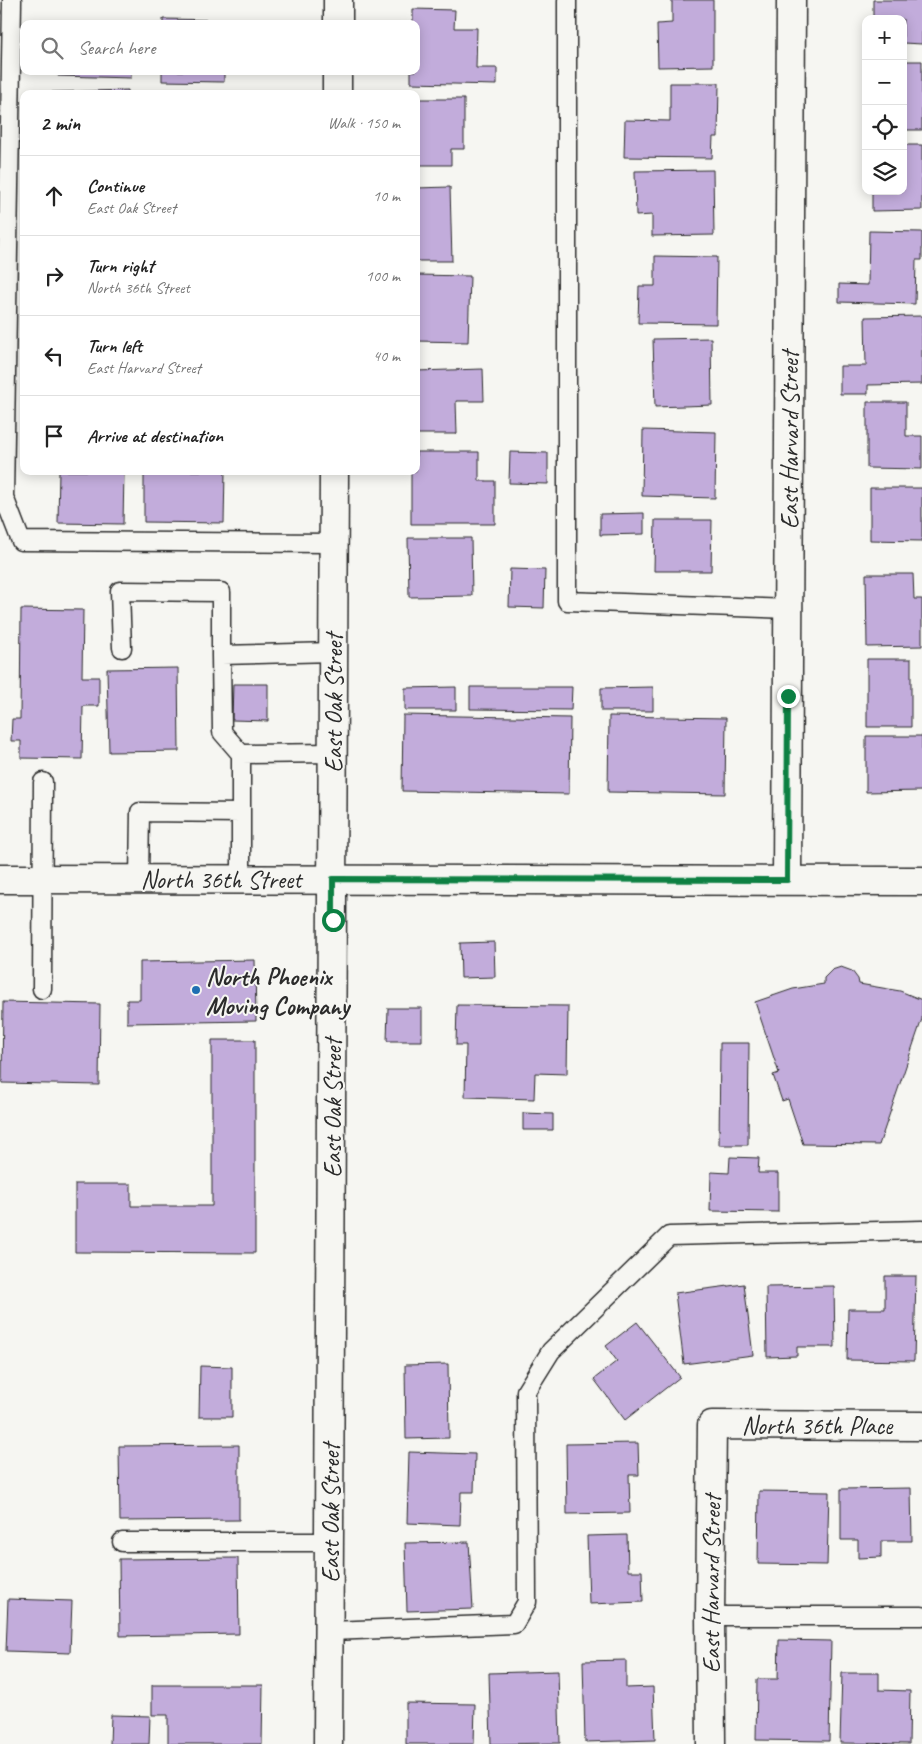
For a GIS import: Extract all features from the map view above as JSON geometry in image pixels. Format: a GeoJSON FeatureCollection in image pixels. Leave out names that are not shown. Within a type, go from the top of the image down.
{"type":"FeatureCollection","features":[{"type":"Feature","properties":{"kind":"street"},"geometry":{"type":"LineString","coordinates":[[338,0],[338,20]]}},
{"type":"Feature","properties":{"kind":"street","name":"East Harvard Street"},"geometry":{"type":"LineString","coordinates":[[787,880],[791,0]]}},
{"type":"Feature","properties":{"kind":"street"},"geometry":{"type":"LineString","coordinates":[[337,75],[337,90]]}},
{"type":"Feature","properties":{"kind":"street","name":"East Oak Street"},"geometry":{"type":"LineString","coordinates":[[328,1744],[334,475]]}},
{"type":"Feature","properties":{"kind":"street","name":"North 36th Street"},"geometry":{"type":"LineString","coordinates":[[0,879],[922,881]]}},
{"type":"Feature","properties":{"kind":"street","name":"East Harvard Street"},"geometry":{"type":"LineString","coordinates":[[711,1744],[712,1425]]}},
{"type":"Feature","properties":{"kind":"street","name":"North 36th Place"},"geometry":{"type":"LineString","coordinates":[[712,1425],[922,1426]]}},
{"type":"Feature","properties":{"kind":"lane"},"geometry":{"type":"LineString","coordinates":[[12,0],[2,497],[21,541],[334,543]]}},
{"type":"Feature","properties":{"kind":"lane"},"geometry":{"type":"LineString","coordinates":[[567,0],[566,601],[788,609]]}},
{"type":"Feature","properties":{"kind":"lane"},"geometry":{"type":"LineString","coordinates":[[122,648],[120,592],[221,592],[222,732],[241,754],[241,880]]}},
{"type":"Feature","properties":{"kind":"lane"},"geometry":{"type":"LineString","coordinates":[[221,655],[333,652]]}},
{"type":"Feature","properties":{"kind":"lane"},"geometry":{"type":"LineString","coordinates":[[241,754],[333,753]]}},
{"type":"Feature","properties":{"kind":"lane"},"geometry":{"type":"LineString","coordinates":[[42,989],[43,782]]}},
{"type":"Feature","properties":{"kind":"lane"},"geometry":{"type":"LineString","coordinates":[[139,879],[140,812],[241,813]]}},
{"type":"Feature","properties":{"kind":"lane"},"geometry":{"type":"LineString","coordinates":[[330,1631],[514,1624],[527,1602],[526,1391],[551,1351],[669,1236],[922,1230]]}},
{"type":"Feature","properties":{"kind":"lane"},"geometry":{"type":"LineString","coordinates":[[122,1542],[330,1542]]}},
{"type":"Feature","properties":{"kind":"lane"},"geometry":{"type":"LineString","coordinates":[[710,1616],[922,1616]]}},
{"type":"Feature","properties":{"kind":"building"},"geometry":{"type":"Polygon","coordinates":[[[672,0],[713,0],[713,66],[658,67],[657,24],[672,23],[672,0]]]}},
{"type":"Feature","properties":{"kind":"building"},"geometry":{"type":"Polygon","coordinates":[[[873,0],[922,0],[922,44],[907,43],[907,15],[873,15],[873,0]]]}},
{"type":"Feature","properties":{"kind":"building"},"geometry":{"type":"Polygon","coordinates":[[[413,9],[455,10],[454,28],[477,28],[476,68],[497,68],[497,85],[411,83],[411,75],[420,75],[420,20],[413,20],[413,9]]]}},
{"type":"Feature","properties":{"kind":"building"},"geometry":{"type":"Polygon","coordinates":[[[163,19],[225,20],[163,20],[163,19]]]}},
{"type":"Feature","properties":{"kind":"building"},"geometry":{"type":"Polygon","coordinates":[[[907,61],[922,61],[922,130],[907,130],[907,61]]]}},
{"type":"Feature","properties":{"kind":"building"},"geometry":{"type":"Polygon","coordinates":[[[131,75],[131,78],[58,76],[131,75]]]}},
{"type":"Feature","properties":{"kind":"building"},"geometry":{"type":"Polygon","coordinates":[[[162,75],[224,75],[224,82],[162,81],[162,75]]]}},
{"type":"Feature","properties":{"kind":"building"},"geometry":{"type":"Polygon","coordinates":[[[670,83],[719,83],[718,137],[713,137],[712,158],[624,157],[625,120],[670,121],[670,83]]]}},
{"type":"Feature","properties":{"kind":"building"},"geometry":{"type":"Polygon","coordinates":[[[420,99],[464,99],[464,149],[451,149],[451,165],[420,165],[420,99]]]}},
{"type":"Feature","properties":{"kind":"building"},"geometry":{"type":"Polygon","coordinates":[[[907,145],[922,145],[922,210],[872,211],[872,195],[907,195],[907,145]]]}},
{"type":"Feature","properties":{"kind":"building"},"geometry":{"type":"Polygon","coordinates":[[[713,170],[714,235],[652,236],[652,215],[636,216],[635,171],[713,170]]]}},
{"type":"Feature","properties":{"kind":"building"},"geometry":{"type":"Polygon","coordinates":[[[450,187],[452,261],[420,261],[420,188],[450,187]]]}},
{"type":"Feature","properties":{"kind":"building"},"geometry":{"type":"Polygon","coordinates":[[[869,231],[922,232],[922,260],[916,260],[915,304],[839,302],[839,284],[868,285],[869,231]]]}},
{"type":"Feature","properties":{"kind":"building"},"geometry":{"type":"Polygon","coordinates":[[[655,256],[717,257],[716,324],[638,323],[639,286],[655,286],[655,256]]]}},
{"type":"Feature","properties":{"kind":"building"},"geometry":{"type":"Polygon","coordinates":[[[420,275],[470,276],[468,342],[420,341],[420,275]]]}},
{"type":"Feature","properties":{"kind":"building"},"geometry":{"type":"Polygon","coordinates":[[[922,316],[922,384],[868,385],[868,394],[840,394],[840,366],[866,366],[865,317],[922,316]]]}},
{"type":"Feature","properties":{"kind":"building"},"geometry":{"type":"Polygon","coordinates":[[[711,338],[712,405],[655,407],[653,339],[711,338]]]}},
{"type":"Feature","properties":{"kind":"building"},"geometry":{"type":"Polygon","coordinates":[[[483,369],[484,401],[456,401],[457,434],[420,434],[420,371],[483,369]]]}},
{"type":"Feature","properties":{"kind":"building"},"geometry":{"type":"Polygon","coordinates":[[[867,402],[906,402],[906,436],[922,436],[922,469],[867,468],[867,402]]]}},
{"type":"Feature","properties":{"kind":"building"},"geometry":{"type":"Polygon","coordinates":[[[643,430],[716,432],[715,498],[642,496],[643,430]]]}},
{"type":"Feature","properties":{"kind":"building"},"geometry":{"type":"Polygon","coordinates":[[[420,452],[479,452],[479,481],[495,481],[495,524],[411,524],[411,475],[420,475],[420,452]]]}},
{"type":"Feature","properties":{"kind":"building"},"geometry":{"type":"Polygon","coordinates":[[[510,452],[548,453],[548,484],[509,483],[510,452]]]}},
{"type":"Feature","properties":{"kind":"building"},"geometry":{"type":"Polygon","coordinates":[[[59,475],[124,475],[123,524],[58,523],[59,475]]]}},
{"type":"Feature","properties":{"kind":"building"},"geometry":{"type":"Polygon","coordinates":[[[144,475],[225,475],[224,523],[144,522],[144,475]]]}},
{"type":"Feature","properties":{"kind":"building"},"geometry":{"type":"Polygon","coordinates":[[[870,488],[922,488],[922,541],[870,540],[870,488]]]}},
{"type":"Feature","properties":{"kind":"building"},"geometry":{"type":"Polygon","coordinates":[[[644,513],[644,534],[600,535],[600,514],[644,513]]]}},
{"type":"Feature","properties":{"kind":"building"},"geometry":{"type":"Polygon","coordinates":[[[655,520],[712,520],[711,571],[654,571],[655,520]]]}},
{"type":"Feature","properties":{"kind":"building"},"geometry":{"type":"Polygon","coordinates":[[[408,538],[471,538],[472,596],[409,597],[408,538]]]}},
{"type":"Feature","properties":{"kind":"building"},"geometry":{"type":"Polygon","coordinates":[[[510,569],[545,570],[544,608],[509,607],[510,569]]]}},
{"type":"Feature","properties":{"kind":"building"},"geometry":{"type":"Polygon","coordinates":[[[866,574],[913,574],[914,599],[922,599],[922,646],[867,647],[866,574]]]}},
{"type":"Feature","properties":{"kind":"building"},"geometry":{"type":"Polygon","coordinates":[[[21,609],[83,610],[82,677],[99,677],[99,706],[83,706],[82,759],[21,758],[21,741],[11,741],[12,719],[20,719],[21,609]]]}},
{"type":"Feature","properties":{"kind":"building"},"geometry":{"type":"Polygon","coordinates":[[[867,659],[911,659],[911,727],[867,727],[867,659]]]}},
{"type":"Feature","properties":{"kind":"building"},"geometry":{"type":"Polygon","coordinates":[[[178,668],[179,751],[109,752],[107,669],[178,668]]]}},
{"type":"Feature","properties":{"kind":"building"},"geometry":{"type":"Polygon","coordinates":[[[233,684],[268,684],[268,721],[232,720],[233,684]]]}},
{"type":"Feature","properties":{"kind":"building"},"geometry":{"type":"Polygon","coordinates":[[[456,687],[456,710],[405,710],[405,688],[456,687]]]}},
{"type":"Feature","properties":{"kind":"building"},"geometry":{"type":"Polygon","coordinates":[[[470,687],[572,687],[571,710],[470,709],[470,687]]]}},
{"type":"Feature","properties":{"kind":"building"},"geometry":{"type":"Polygon","coordinates":[[[653,687],[653,711],[601,711],[601,688],[653,687]]]}},
{"type":"Feature","properties":{"kind":"building"},"geometry":{"type":"Polygon","coordinates":[[[403,715],[570,718],[569,794],[402,791],[403,715]]]}},
{"type":"Feature","properties":{"kind":"building"},"geometry":{"type":"Polygon","coordinates":[[[609,716],[726,718],[725,794],[608,792],[609,716]]]}},
{"type":"Feature","properties":{"kind":"building"},"geometry":{"type":"Polygon","coordinates":[[[866,736],[922,736],[922,791],[866,792],[866,736]]]}},
{"type":"Feature","properties":{"kind":"building"},"geometry":{"type":"Polygon","coordinates":[[[494,942],[495,977],[461,978],[460,943],[494,942]]]}},
{"type":"Feature","properties":{"kind":"building"},"geometry":{"type":"Polygon","coordinates":[[[255,960],[256,1021],[127,1023],[127,1000],[140,1000],[140,962],[255,960]]]}},
{"type":"Feature","properties":{"kind":"building"},"geometry":{"type":"Polygon","coordinates":[[[841,967],[852,971],[859,984],[900,991],[922,1000],[922,1019],[879,1145],[803,1144],[788,1099],[782,1101],[773,1075],[779,1073],[755,1002],[793,989],[824,984],[824,978],[832,970],[841,967]]]}},
{"type":"Feature","properties":{"kind":"building"},"geometry":{"type":"Polygon","coordinates":[[[3,1002],[100,1004],[99,1085],[2,1083],[3,1002]]]}},
{"type":"Feature","properties":{"kind":"building"},"geometry":{"type":"Polygon","coordinates":[[[457,1005],[568,1006],[567,1074],[535,1073],[534,1099],[465,1097],[466,1045],[456,1045],[457,1005]]]}},
{"type":"Feature","properties":{"kind":"building"},"geometry":{"type":"Polygon","coordinates":[[[388,1008],[422,1008],[422,1041],[387,1041],[388,1008]]]}},
{"type":"Feature","properties":{"kind":"building"},"geometry":{"type":"Polygon","coordinates":[[[212,1040],[255,1040],[255,1253],[75,1252],[75,1184],[131,1184],[131,1206],[212,1206],[212,1040]]]}},
{"type":"Feature","properties":{"kind":"building"},"geometry":{"type":"Polygon","coordinates":[[[720,1043],[749,1043],[748,1145],[719,1145],[720,1043]]]}},
{"type":"Feature","properties":{"kind":"building"},"geometry":{"type":"Polygon","coordinates":[[[523,1113],[553,1114],[553,1130],[523,1130],[523,1113]]]}},
{"type":"Feature","properties":{"kind":"building"},"geometry":{"type":"Polygon","coordinates":[[[730,1157],[759,1158],[758,1173],[778,1173],[778,1212],[710,1211],[711,1172],[729,1173],[730,1157]]]}},
{"type":"Feature","properties":{"kind":"building"},"geometry":{"type":"Polygon","coordinates":[[[885,1276],[916,1276],[914,1361],[847,1360],[848,1309],[885,1309],[885,1276]]]}},
{"type":"Feature","properties":{"kind":"building"},"geometry":{"type":"Polygon","coordinates":[[[744,1284],[753,1355],[684,1364],[675,1293],[744,1284]]]}},
{"type":"Feature","properties":{"kind":"building"},"geometry":{"type":"Polygon","coordinates":[[[834,1286],[835,1347],[797,1347],[797,1356],[767,1357],[766,1287],[834,1286]]]}},
{"type":"Feature","properties":{"kind":"building"},"geometry":{"type":"Polygon","coordinates":[[[637,1322],[680,1377],[625,1420],[594,1379],[617,1361],[606,1346],[637,1322]]]}},
{"type":"Feature","properties":{"kind":"building"},"geometry":{"type":"Polygon","coordinates":[[[448,1364],[449,1438],[406,1439],[405,1365],[448,1364]]]}},
{"type":"Feature","properties":{"kind":"building"},"geometry":{"type":"Polygon","coordinates":[[[200,1366],[232,1367],[232,1417],[199,1417],[200,1366]]]}},
{"type":"Feature","properties":{"kind":"building"},"geometry":{"type":"Polygon","coordinates":[[[638,1443],[639,1475],[629,1475],[630,1513],[567,1514],[566,1444],[638,1443]]]}},
{"type":"Feature","properties":{"kind":"building"},"geometry":{"type":"Polygon","coordinates":[[[239,1445],[239,1520],[120,1521],[119,1446],[239,1445]]]}},
{"type":"Feature","properties":{"kind":"building"},"geometry":{"type":"Polygon","coordinates":[[[409,1452],[475,1454],[474,1492],[461,1492],[460,1525],[407,1523],[409,1452]]]}},
{"type":"Feature","properties":{"kind":"building"},"geometry":{"type":"Polygon","coordinates":[[[911,1488],[912,1541],[881,1541],[881,1557],[858,1558],[858,1540],[841,1540],[841,1489],[911,1488]]]}},
{"type":"Feature","properties":{"kind":"building"},"geometry":{"type":"Polygon","coordinates":[[[759,1491],[829,1492],[827,1565],[758,1564],[759,1491]]]}},
{"type":"Feature","properties":{"kind":"building"},"geometry":{"type":"Polygon","coordinates":[[[627,1535],[628,1571],[642,1571],[643,1602],[589,1604],[587,1536],[627,1535]]]}},
{"type":"Feature","properties":{"kind":"building"},"geometry":{"type":"Polygon","coordinates":[[[469,1542],[473,1609],[407,1611],[405,1543],[469,1542]]]}},
{"type":"Feature","properties":{"kind":"building"},"geometry":{"type":"Polygon","coordinates":[[[238,1558],[239,1634],[120,1636],[119,1559],[238,1558]]]}},
{"type":"Feature","properties":{"kind":"building"},"geometry":{"type":"Polygon","coordinates":[[[8,1599],[72,1601],[70,1653],[6,1651],[8,1599]]]}},
{"type":"Feature","properties":{"kind":"building"},"geometry":{"type":"Polygon","coordinates":[[[779,1640],[831,1641],[829,1741],[756,1740],[757,1679],[778,1679],[779,1640]]]}},
{"type":"Feature","properties":{"kind":"building"},"geometry":{"type":"Polygon","coordinates":[[[626,1660],[626,1688],[653,1687],[655,1740],[585,1742],[583,1661],[626,1660]]]}},
{"type":"Feature","properties":{"kind":"building"},"geometry":{"type":"Polygon","coordinates":[[[558,1671],[560,1743],[491,1744],[489,1673],[558,1671]]]}},
{"type":"Feature","properties":{"kind":"building"},"geometry":{"type":"Polygon","coordinates":[[[842,1673],[879,1673],[879,1690],[910,1691],[909,1744],[840,1743],[842,1673]]]}},
{"type":"Feature","properties":{"kind":"building"},"geometry":{"type":"Polygon","coordinates":[[[152,1685],[263,1685],[262,1744],[168,1744],[168,1715],[152,1715],[152,1685]]]}},
{"type":"Feature","properties":{"kind":"building"},"geometry":{"type":"Polygon","coordinates":[[[406,1703],[475,1704],[474,1744],[406,1744],[406,1703]]]}},
{"type":"Feature","properties":{"kind":"building"},"geometry":{"type":"Polygon","coordinates":[[[111,1715],[150,1716],[149,1744],[110,1744],[111,1715]]]}},
{"type":"Feature","properties":{"kind":"place","name":"North Phoenix Moving Company"},"geometry":{"type":"Point","coordinates":[196,990]}},
{"type":"Feature","properties":{"kind":"route"},"geometry":{"type":"LineString","coordinates":[[333,920],[333,879],[787,880],[788,696]]}}]}
